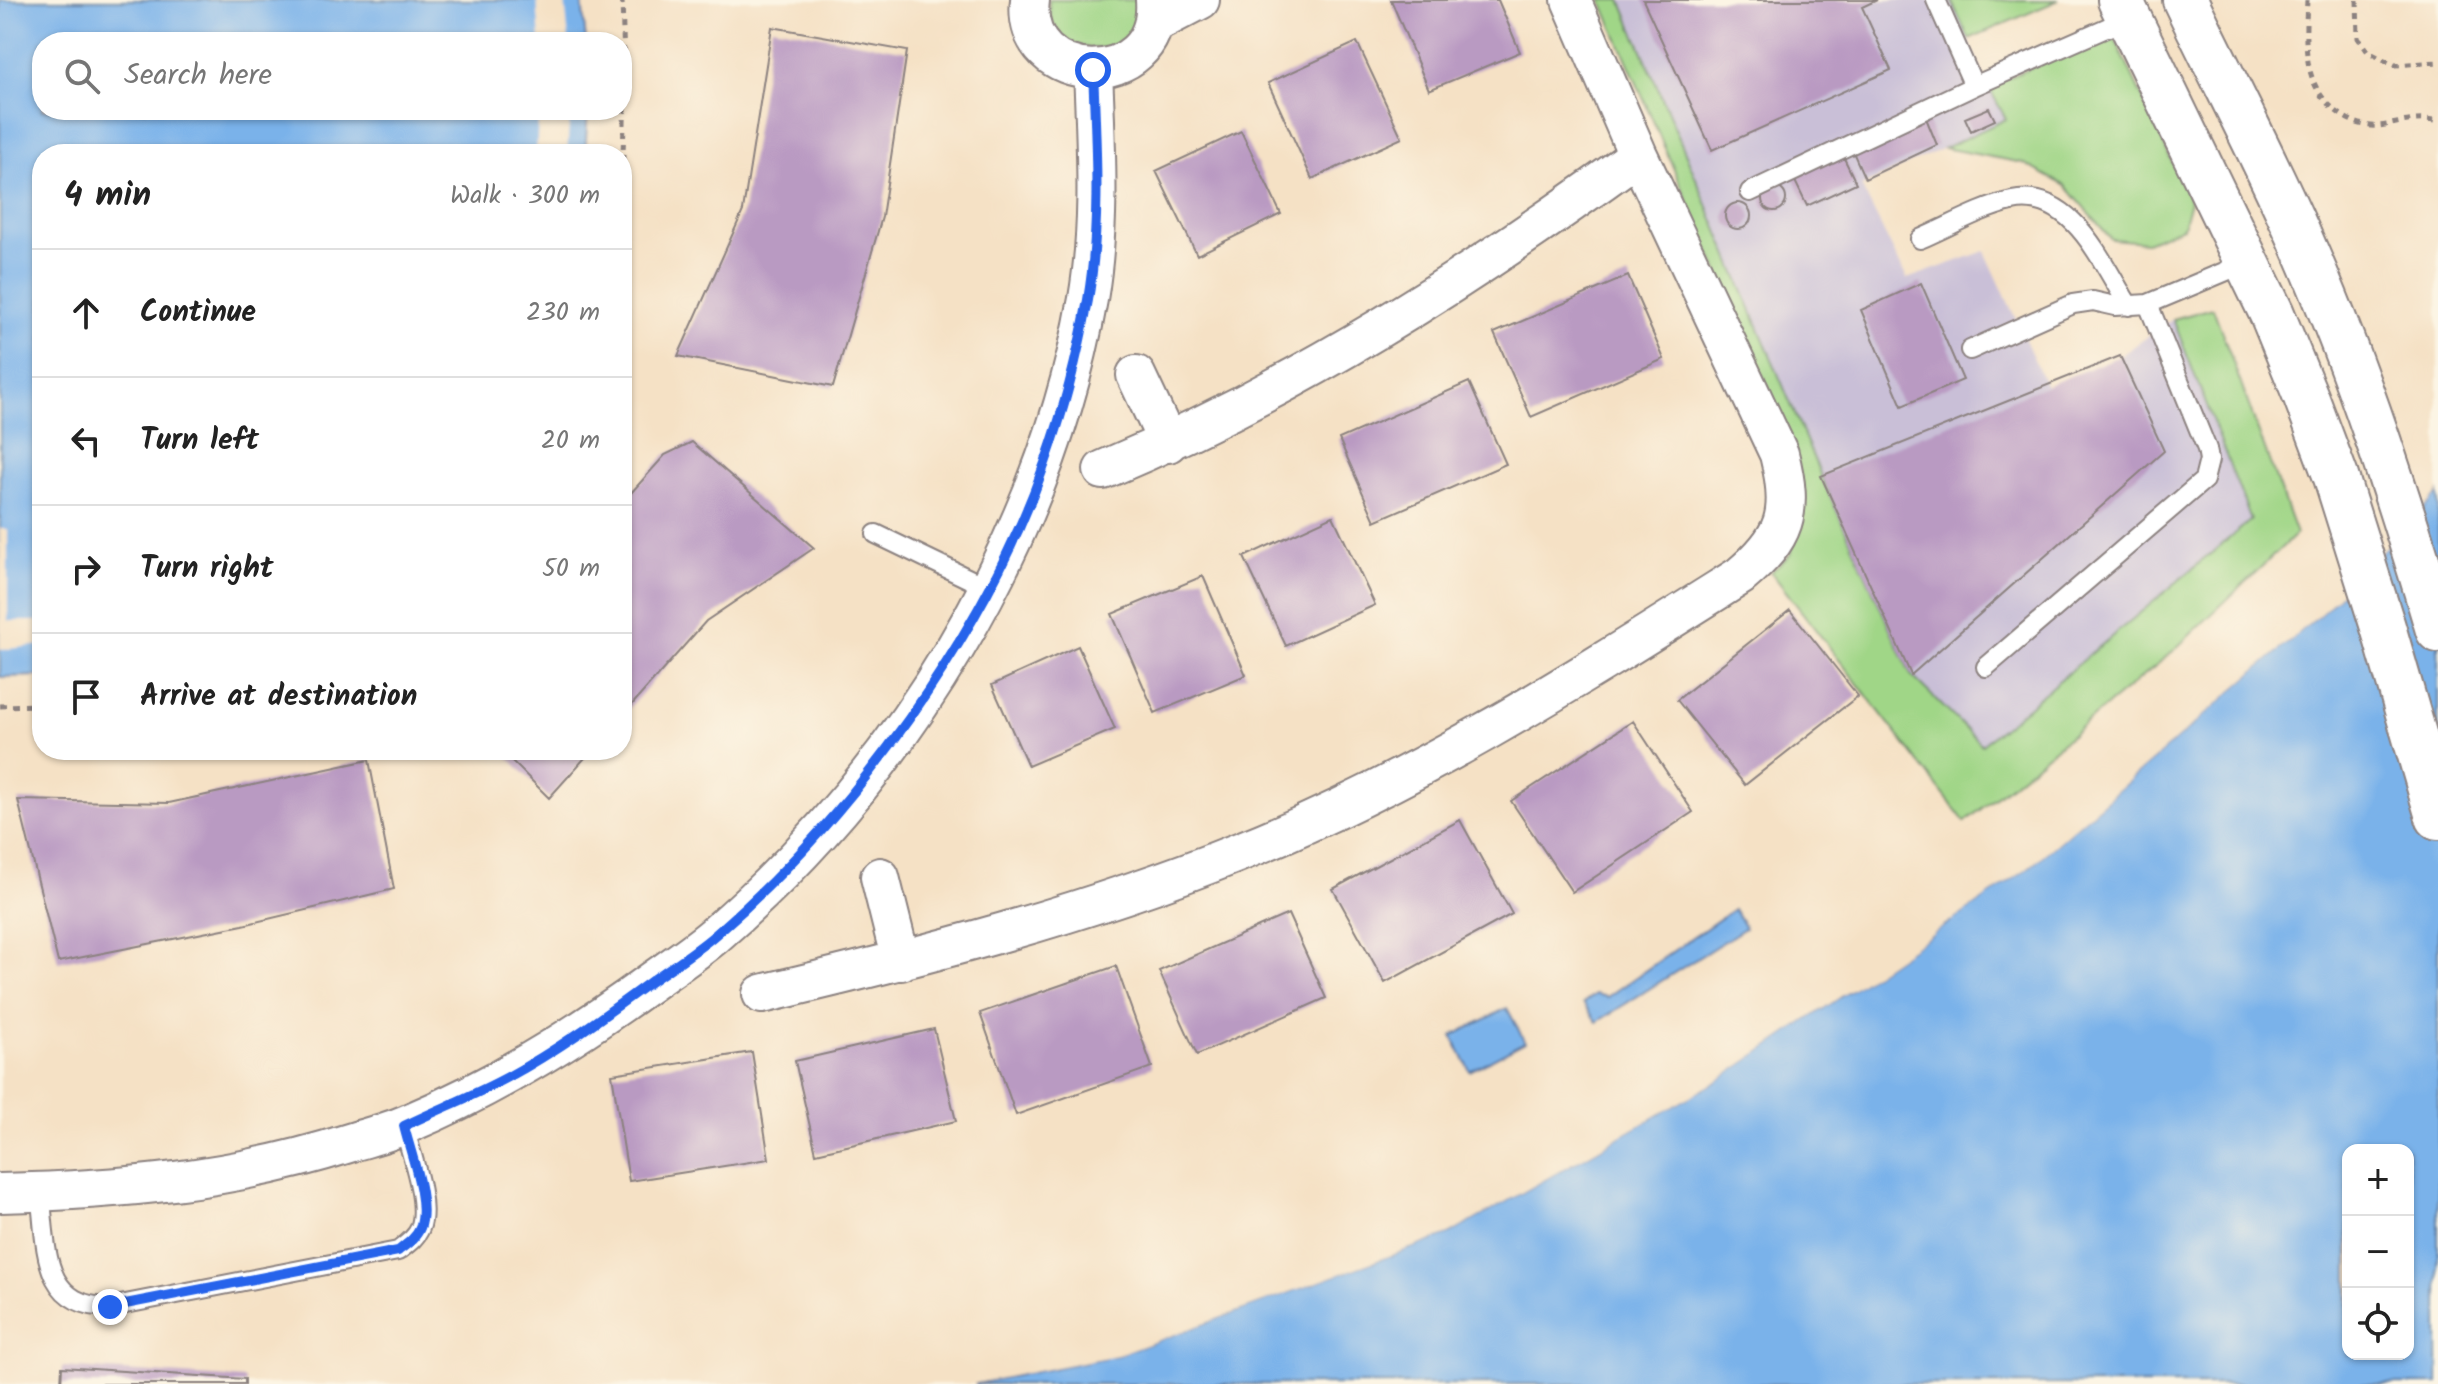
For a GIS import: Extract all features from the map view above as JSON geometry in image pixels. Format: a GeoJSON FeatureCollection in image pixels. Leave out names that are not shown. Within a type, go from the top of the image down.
{"type":"FeatureCollection","features":[{"type":"Feature","properties":{"kind":"street"},"geometry":{"type":"LineString","coordinates":[[1030,0],[1032,25],[1041,45],[1055,59],[1074,68],[1093,70],[1113,67],[1131,57],[1145,43],[1154,12],[1200,0]]}},
{"type":"Feature","properties":{"kind":"street"},"geometry":{"type":"LineString","coordinates":[[762,994],[901,961],[1072,913],[1238,853],[1400,779],[1554,693],[1740,576],[1767,553],[1783,523],[1785,511],[1787,488],[1779,454],[1638,155],[1571,0]]}},
{"type":"Feature","properties":{"kind":"street"},"geometry":{"type":"LineString","coordinates":[[2185,0],[2307,254],[2386,459],[2438,630]]}},
{"type":"Feature","properties":{"kind":"street"},"geometry":{"type":"LineString","coordinates":[[2124,9],[2272,314],[2336,477],[2438,817]]}},
{"type":"Feature","properties":{"kind":"street"},"geometry":{"type":"LineString","coordinates":[[0,1193],[137,1187],[229,1174],[319,1153],[404,1126],[509,1076],[601,1019],[714,936],[812,841],[898,736],[965,631],[1012,544],[1045,464],[1071,381],[1088,297],[1098,211],[1093,70]]}},
{"type":"Feature","properties":{"kind":"street"},"geometry":{"type":"LineString","coordinates":[[1103,470],[1217,419],[1317,364],[1440,291],[1548,220],[1638,155]]}},
{"type":"Feature","properties":{"kind":"street"},"geometry":{"type":"LineString","coordinates":[[1136,375],[1168,443]]}},
{"type":"Feature","properties":{"kind":"street"},"geometry":{"type":"LineString","coordinates":[[880,877],[901,961]]}},
{"type":"Feature","properties":{"kind":"lane"},"geometry":{"type":"LineString","coordinates":[[1936,0],[1974,86]]}},
{"type":"Feature","properties":{"kind":"lane"},"geometry":{"type":"LineString","coordinates":[[1750,192],[1974,86],[2124,9]]}},
{"type":"Feature","properties":{"kind":"lane"},"geometry":{"type":"LineString","coordinates":[[1920,239],[2016,201],[2035,201],[2055,208],[2072,219],[2129,306]]}},
{"type":"Feature","properties":{"kind":"lane"},"geometry":{"type":"LineString","coordinates":[[1970,350],[2083,301],[2129,306],[2148,304],[2248,262]]}},
{"type":"Feature","properties":{"kind":"lane"},"geometry":{"type":"LineString","coordinates":[[1986,667],[2204,480],[2209,460],[2207,449],[2148,304]]}},
{"type":"Feature","properties":{"kind":"lane"},"geometry":{"type":"LineString","coordinates":[[876,534],[988,588]]}},
{"type":"Feature","properties":{"kind":"lane"},"geometry":{"type":"LineString","coordinates":[[40,1192],[50,1269],[58,1287],[72,1300],[91,1307],[110,1307],[398,1251],[411,1242],[420,1229],[423,1214],[404,1126]]}},
{"type":"Feature","properties":{"kind":"path"},"geometry":{"type":"LineString","coordinates":[[622,0],[623,32]]}},
{"type":"Feature","properties":{"kind":"path"},"geometry":{"type":"LineString","coordinates":[[2307,0],[2305,31],[2308,62],[2314,87],[2329,108],[2351,122],[2376,126],[2425,118],[2438,122]]}},
{"type":"Feature","properties":{"kind":"path"},"geometry":{"type":"LineString","coordinates":[[2357,0],[2358,38],[2368,52],[2395,65],[2438,61]]}},
{"type":"Feature","properties":{"kind":"path"},"geometry":{"type":"LineString","coordinates":[[623,144],[624,120]]}},
{"type":"Feature","properties":{"kind":"path"},"geometry":{"type":"LineString","coordinates":[[0,706],[32,705]]}},
{"type":"Feature","properties":{"kind":"shaded area"},"geometry":{"type":"Polygon","coordinates":[[[1622,0],[1951,0],[1988,86],[2006,119],[1861,186],[1907,279],[1985,251],[2047,388],[2120,356],[2173,319],[2251,520],[1982,745],[1911,675],[1821,476],[1622,0]]]}},
{"type":"Feature","properties":{"kind":"green space"},"geometry":{"type":"Polygon","coordinates":[[[1049,0],[1138,0],[1137,15],[1128,34],[1116,44],[1101,48],[1086,47],[1071,42],[1059,32],[1051,18],[1049,0]]]}},
{"type":"Feature","properties":{"kind":"green space"},"geometry":{"type":"Polygon","coordinates":[[[1601,0],[1621,0],[1821,476],[1911,675],[1982,745],[2251,520],[2173,319],[2213,308],[2296,534],[2171,653],[1965,822],[1771,572],[1790,555],[1805,496],[1794,448],[1601,0]]]}},
{"type":"Feature","properties":{"kind":"green space"},"geometry":{"type":"Polygon","coordinates":[[[1951,0],[2059,0],[1969,39],[1951,0]]]}},
{"type":"Feature","properties":{"kind":"green space"},"geometry":{"type":"Polygon","coordinates":[[[2113,34],[2190,201],[2183,227],[2146,242],[2111,239],[2066,186],[2023,163],[1944,148],[2006,119],[1988,86],[2113,34]]]}},
{"type":"Feature","properties":{"kind":"water"},"geometry":{"type":"Polygon","coordinates":[[[0,0],[582,0],[585,32],[32,32],[32,120],[587,120],[586,144],[32,144],[32,676],[0,677],[0,0]]]}},
{"type":"Feature","properties":{"kind":"water"},"geometry":{"type":"Polygon","coordinates":[[[2438,493],[2438,1384],[975,1384],[1118,1355],[1449,1234],[1717,1081],[2026,870],[2326,609],[2438,493]]]}},
{"type":"Feature","properties":{"kind":"water"},"geometry":{"type":"Polygon","coordinates":[[[1734,909],[1745,928],[1597,1022],[1583,1003],[1595,994],[1607,997],[1734,909]]]}},
{"type":"Feature","properties":{"kind":"water"},"geometry":{"type":"Polygon","coordinates":[[[1507,1008],[1525,1042],[1470,1071],[1452,1036],[1507,1008]]]}},
{"type":"Feature","properties":{"kind":"pier"},"geometry":{"type":"Polygon","coordinates":[[[537,0],[565,0],[568,32],[539,32],[537,0]]]}},
{"type":"Feature","properties":{"kind":"pier"},"geometry":{"type":"Polygon","coordinates":[[[527,120],[569,120],[568,144],[537,144],[538,121],[527,120]]]}},
{"type":"Feature","properties":{"kind":"pier"},"geometry":{"type":"Polygon","coordinates":[[[2438,489],[2438,493],[2326,609],[2026,870],[1717,1081],[1449,1234],[1118,1355],[971,1384],[973,1380],[1117,1352],[1448,1230],[1715,1077],[2024,867],[2323,606],[2438,489]]]}},
{"type":"Feature","properties":{"kind":"pier"},"geometry":{"type":"Polygon","coordinates":[[[0,529],[8,529],[8,621],[32,621],[32,646],[0,650],[0,529]]]}},
{"type":"Feature","properties":{"kind":"building"},"geometry":{"type":"Polygon","coordinates":[[[1391,0],[1498,0],[1520,52],[1429,90],[1391,0]]]}},
{"type":"Feature","properties":{"kind":"building"},"geometry":{"type":"Polygon","coordinates":[[[1643,0],[1877,0],[1862,7],[1891,70],[1712,150],[1643,0]]]}},
{"type":"Feature","properties":{"kind":"building"},"geometry":{"type":"Polygon","coordinates":[[[772,27],[907,51],[882,217],[833,387],[678,356],[743,211],[772,27]]]}},
{"type":"Feature","properties":{"kind":"building"},"geometry":{"type":"Polygon","coordinates":[[[1357,42],[1402,138],[1312,179],[1268,83],[1357,42]]]}},
{"type":"Feature","properties":{"kind":"building"},"geometry":{"type":"Polygon","coordinates":[[[1989,108],[1995,120],[1971,131],[1965,118],[1989,108]]]}},
{"type":"Feature","properties":{"kind":"building"},"geometry":{"type":"Polygon","coordinates":[[[1926,118],[1937,145],[1865,179],[1853,152],[1926,118]]]}},
{"type":"Feature","properties":{"kind":"building"},"geometry":{"type":"Polygon","coordinates":[[[1241,131],[1281,214],[1197,255],[1156,171],[1241,131]]]}},
{"type":"Feature","properties":{"kind":"building"},"geometry":{"type":"Polygon","coordinates":[[[1842,154],[1856,183],[1807,206],[1793,177],[1842,154]]]}},
{"type":"Feature","properties":{"kind":"building"},"geometry":{"type":"Polygon","coordinates":[[[1774,187],[1783,190],[1786,199],[1783,208],[1774,211],[1765,208],[1762,199],[1765,190],[1774,187]]]}},
{"type":"Feature","properties":{"kind":"building"},"geometry":{"type":"Polygon","coordinates":[[[1738,203],[1747,207],[1751,216],[1747,225],[1738,229],[1729,225],[1725,216],[1729,207],[1738,203]]]}},
{"type":"Feature","properties":{"kind":"building"},"geometry":{"type":"Polygon","coordinates":[[[1628,276],[1664,359],[1531,417],[1494,333],[1628,276]]]}},
{"type":"Feature","properties":{"kind":"building"},"geometry":{"type":"Polygon","coordinates":[[[1921,283],[1963,380],[1902,406],[1861,310],[1921,283]]]}},
{"type":"Feature","properties":{"kind":"building"},"geometry":{"type":"Polygon","coordinates":[[[2120,356],[2164,451],[1911,675],[1821,476],[2120,356]]]}},
{"type":"Feature","properties":{"kind":"building"},"geometry":{"type":"Polygon","coordinates":[[[1469,382],[1506,464],[1375,521],[1339,439],[1469,382]]]}},
{"type":"Feature","properties":{"kind":"building"},"geometry":{"type":"Polygon","coordinates":[[[692,442],[814,548],[706,621],[632,705],[632,492],[665,455],[692,442]]]}},
{"type":"Feature","properties":{"kind":"building"},"geometry":{"type":"Polygon","coordinates":[[[1333,516],[1375,605],[1286,646],[1244,557],[1333,516]]]}},
{"type":"Feature","properties":{"kind":"building"},"geometry":{"type":"Polygon","coordinates":[[[1203,576],[1246,675],[1155,713],[1112,614],[1203,576]]]}},
{"type":"Feature","properties":{"kind":"building"},"geometry":{"type":"Polygon","coordinates":[[[1790,610],[1858,696],[1745,785],[1677,700],[1790,610]]]}},
{"type":"Feature","properties":{"kind":"building"},"geometry":{"type":"Polygon","coordinates":[[[1078,646],[1115,729],[1028,766],[992,685],[1078,646]]]}},
{"type":"Feature","properties":{"kind":"building"},"geometry":{"type":"Polygon","coordinates":[[[1633,721],[1693,812],[1572,892],[1511,801],[1633,721]]]}},
{"type":"Feature","properties":{"kind":"building"},"geometry":{"type":"Polygon","coordinates":[[[369,760],[394,889],[243,925],[58,962],[18,800],[169,803],[369,760]]]}},
{"type":"Feature","properties":{"kind":"building"},"geometry":{"type":"Polygon","coordinates":[[[511,760],[583,760],[549,798],[511,760]]]}},
{"type":"Feature","properties":{"kind":"building"},"geometry":{"type":"Polygon","coordinates":[[[1460,820],[1512,914],[1385,983],[1333,889],[1460,820]]]}},
{"type":"Feature","properties":{"kind":"building"},"geometry":{"type":"Polygon","coordinates":[[[1288,914],[1326,998],[1197,1055],[1159,971],[1288,914]]]}},
{"type":"Feature","properties":{"kind":"building"},"geometry":{"type":"Polygon","coordinates":[[[1116,966],[1152,1067],[1016,1115],[980,1013],[1116,966]]]}},
{"type":"Feature","properties":{"kind":"building"},"geometry":{"type":"Polygon","coordinates":[[[934,1029],[956,1121],[816,1153],[795,1061],[934,1029]]]}},
{"type":"Feature","properties":{"kind":"building"},"geometry":{"type":"Polygon","coordinates":[[[752,1052],[769,1159],[629,1181],[612,1074],[752,1052]]]}},
{"type":"Feature","properties":{"kind":"building"},"geometry":{"type":"Polygon","coordinates":[[[62,1367],[245,1379],[245,1384],[61,1384],[62,1367]]]}},
{"type":"Feature","properties":{"kind":"route"},"geometry":{"type":"LineString","coordinates":[[110,1307],[398,1251],[411,1242],[420,1229],[423,1214],[404,1126],[509,1076],[601,1019],[714,936],[812,841],[898,736],[965,631],[1012,544],[1045,464],[1071,381],[1088,297],[1098,211],[1093,70]]}}]}
